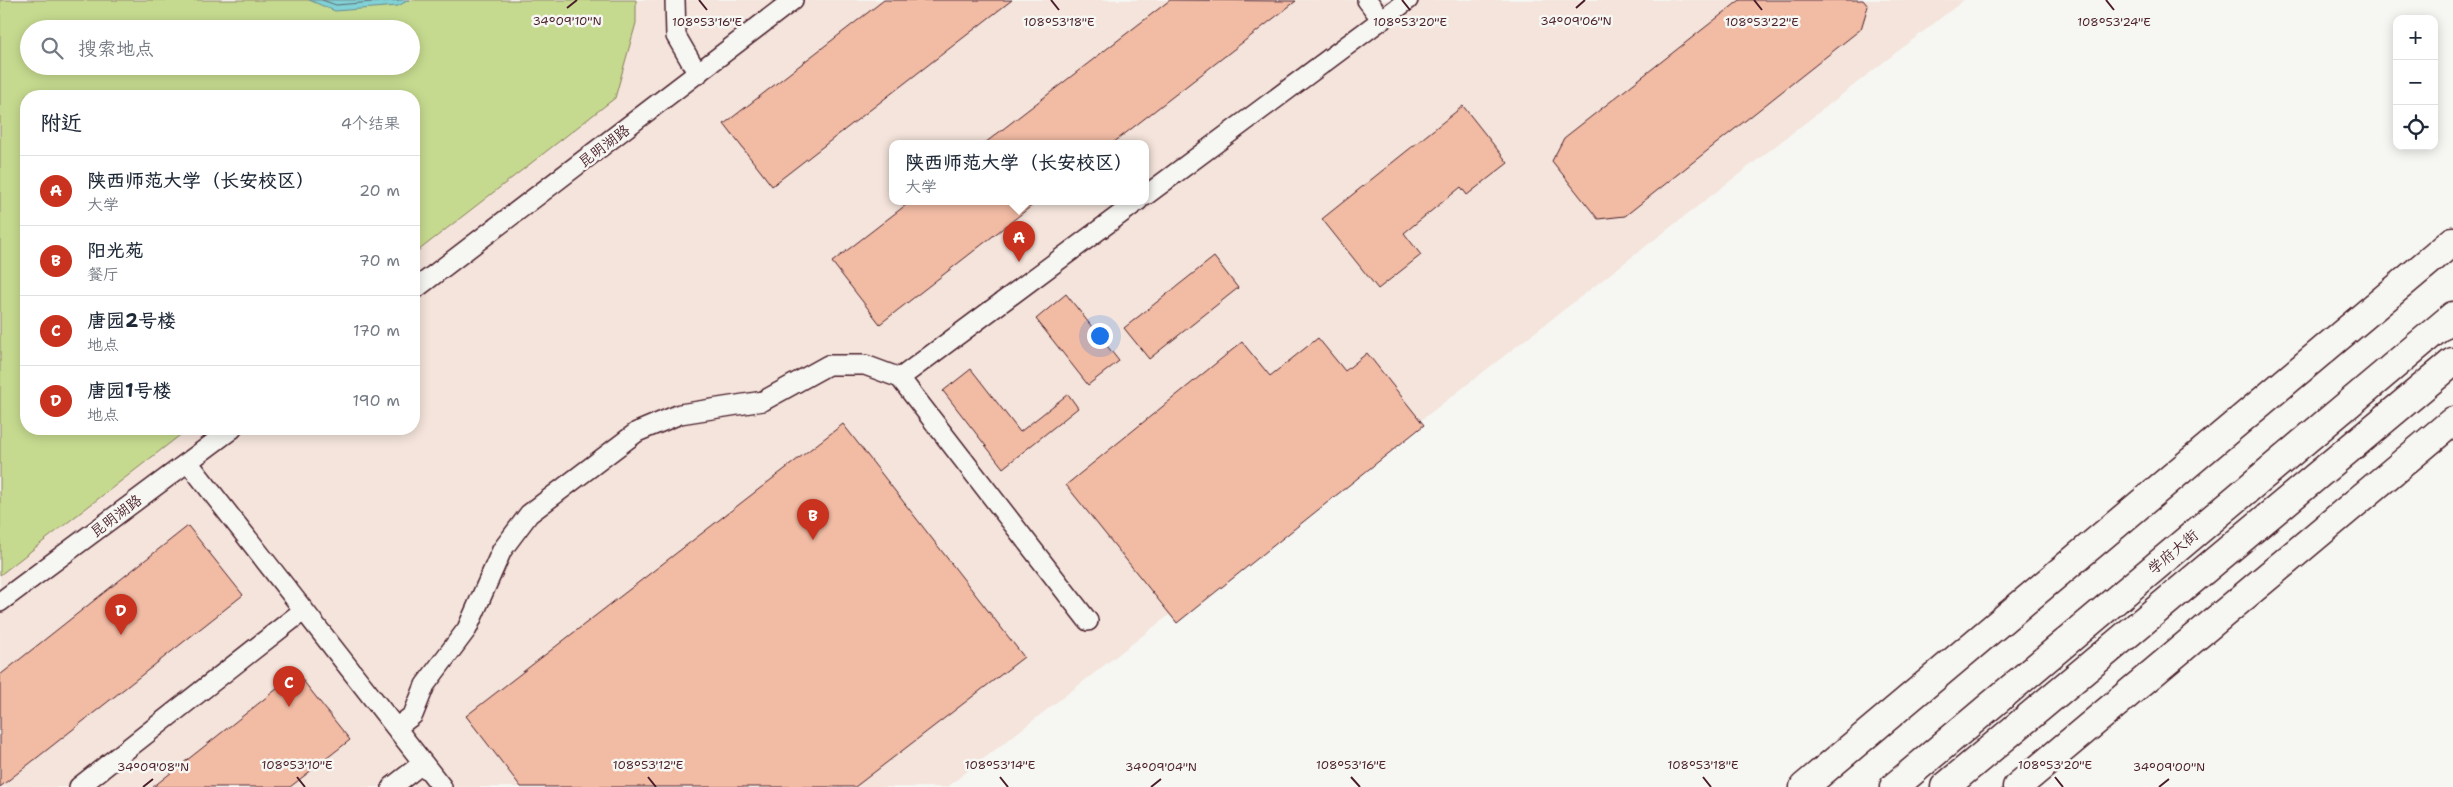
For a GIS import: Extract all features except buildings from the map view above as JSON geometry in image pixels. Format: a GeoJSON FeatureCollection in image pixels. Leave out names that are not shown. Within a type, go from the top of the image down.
{"type":"FeatureCollection","features":[{"type":"Feature","properties":{"kind":"street"},"geometry":{"type":"LineString","coordinates":[[1804,787],[2453,241]]}},
{"type":"Feature","properties":{"kind":"street","name":"学府大街"},"geometry":{"type":"LineString","coordinates":[[1894,787],[2453,316]]}},
{"type":"Feature","properties":{"kind":"street"},"geometry":{"type":"LineString","coordinates":[[1944,787],[2453,362]]}},
{"type":"Feature","properties":{"kind":"street"},"geometry":{"type":"LineString","coordinates":[[2017,787],[2453,422]]}},
{"type":"Feature","properties":{"kind":"lane"},"geometry":{"type":"LineString","coordinates":[[674,0],[676,36],[698,74]]}},
{"type":"Feature","properties":{"kind":"lane","name":"昆明湖路"},"geometry":{"type":"LineString","coordinates":[[420,285],[794,0]]}},
{"type":"Feature","properties":{"kind":"lane"},"geometry":{"type":"LineString","coordinates":[[1367,0],[1382,20]]}},
{"type":"Feature","properties":{"kind":"lane"},"geometry":{"type":"LineString","coordinates":[[1149,193],[1408,0]]}},
{"type":"Feature","properties":{"kind":"lane"},"geometry":{"type":"LineString","coordinates":[[900,378],[1133,205]]}},
{"type":"Feature","properties":{"kind":"lane"},"geometry":{"type":"LineString","coordinates":[[396,728],[413,715],[425,685],[467,629],[502,550],[529,514],[637,432],[680,414],[763,401],[828,365],[865,364],[900,378],[1088,621]]}},
{"type":"Feature","properties":{"kind":"lane","name":"昆明湖路"},"geometry":{"type":"LineString","coordinates":[[0,602],[224,435]]}},
{"type":"Feature","properties":{"kind":"lane"},"geometry":{"type":"LineString","coordinates":[[188,462],[442,787]]}},
{"type":"Feature","properties":{"kind":"lane"},"geometry":{"type":"LineString","coordinates":[[79,787],[304,610]]}},
{"type":"Feature","properties":{"kind":"lane"},"geometry":{"type":"LineString","coordinates":[[392,787],[423,763]]}},
{"type":"Feature","properties":{"kind":"shaded area"},"geometry":{"type":"Polygon","coordinates":[[[0,0],[1964,0],[947,787],[0,787],[0,0]]]}},
{"type":"Feature","properties":{"kind":"green space"},"geometry":{"type":"Polygon","coordinates":[[[0,0],[636,0],[636,23],[615,98],[420,249],[420,90],[20,90],[20,435],[180,435],[0,575],[0,0]]]}},
{"type":"Feature","properties":{"kind":"water"},"geometry":{"type":"Polygon","coordinates":[[[309,0],[409,0],[398,6],[335,11],[309,0]]]}},
{"type":"Feature","properties":{"kind":"place","name":"陕西师范大学（长安校区）"},"geometry":{"type":"Point","coordinates":[1019,262]}},
{"type":"Feature","properties":{"kind":"place","name":"阳光苑"},"geometry":{"type":"Point","coordinates":[813,540]}},
{"type":"Feature","properties":{"kind":"place","name":"唐园1号楼"},"geometry":{"type":"Point","coordinates":[121,635]}},
{"type":"Feature","properties":{"kind":"place","name":"唐园2号楼"},"geometry":{"type":"Point","coordinates":[289,707]}}]}
